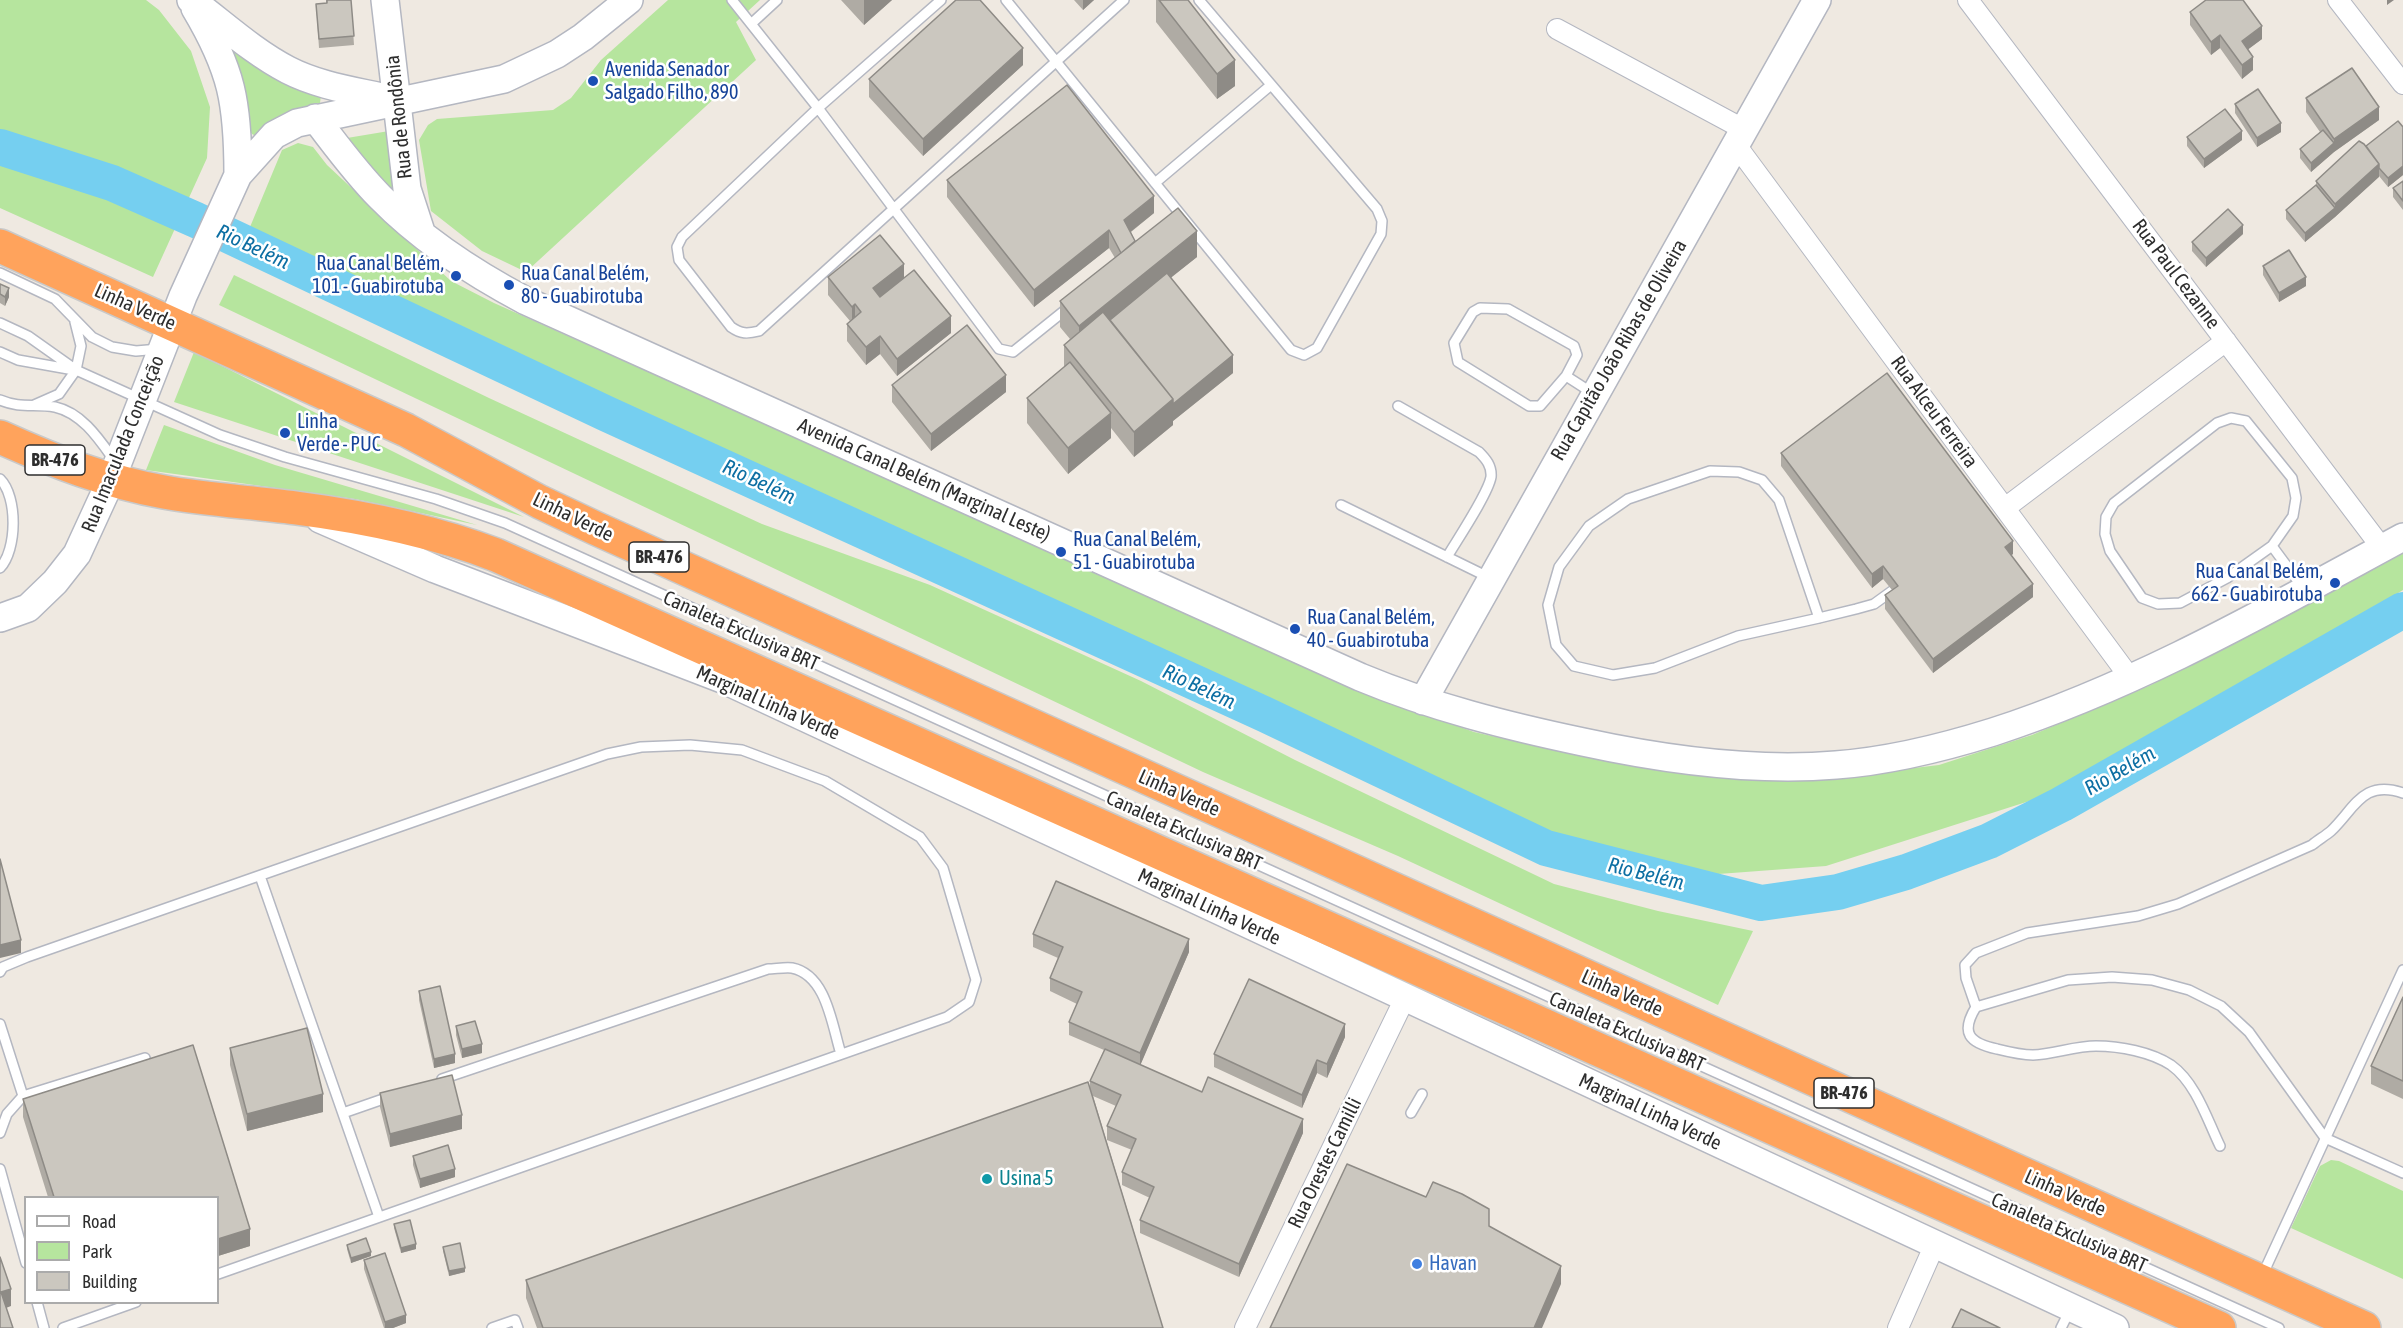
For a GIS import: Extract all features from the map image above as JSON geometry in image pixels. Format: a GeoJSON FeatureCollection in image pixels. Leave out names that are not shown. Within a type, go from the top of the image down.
{"type":"FeatureCollection","features":[{"type":"Feature","properties":{"kind":"highway","name":"Linha Verde"},"geometry":{"type":"LineString","coordinates":[[0,246],[406,430],[540,502],[595,528],[2364,1328]]}},
{"type":"Feature","properties":{"kind":"highway","name":"BR-476"},"geometry":{"type":"LineString","coordinates":[[0,437],[40,455],[114,472],[192,496],[295,507],[407,526],[470,544],[2219,1328]]}},
{"type":"Feature","properties":{"kind":"main road"},"geometry":{"type":"LineString","coordinates":[[190,0],[266,57],[289,70],[312,80],[397,101]]}},
{"type":"Feature","properties":{"kind":"main road","name":"Rua Imaculada Conceição"},"geometry":{"type":"LineString","coordinates":[[190,0],[210,33],[230,80],[236,121],[238,175]]}},
{"type":"Feature","properties":{"kind":"main road","name":"Rua de Rondônia"},"geometry":{"type":"LineString","coordinates":[[385,0],[407,189],[421,232]]}},
{"type":"Feature","properties":{"kind":"main road","name":"Rua Imaculada Conceição"},"geometry":{"type":"LineString","coordinates":[[0,618],[28,608],[55,582],[77,554],[114,472],[172,323],[238,175],[274,135],[285,127],[315,118],[482,85],[531,68],[583,37],[629,0]]}},
{"type":"Feature","properties":{"kind":"main road","name":"Rua Capitão João Ribas de Oliveira"},"geometry":{"type":"LineString","coordinates":[[1423,701],[1817,0]]}},
{"type":"Feature","properties":{"kind":"main road","name":"Avenida Canal Belém (Marginal Leste)"},"geometry":{"type":"LineString","coordinates":[[315,118],[380,197],[470,270],[526,301],[1360,677],[1423,701],[1482,719],[1602,746],[1701,761],[1794,768],[1873,761],[1928,750],[2033,719],[2131,679],[2393,543]]}},
{"type":"Feature","properties":{"kind":"main road","name":"Marginal Linha Verde"},"geometry":{"type":"LineString","coordinates":[[295,507],[435,569],[722,679],[1935,1244],[2066,1318],[2115,1328]]}},
{"type":"Feature","properties":{"kind":"street","name":"Rua Paul Cezanne"},"geometry":{"type":"LineString","coordinates":[[1968,0],[2226,340],[2393,543]]}},
{"type":"Feature","properties":{"kind":"street"},"geometry":{"type":"LineString","coordinates":[[2338,0],[2403,84]]}},
{"type":"Feature","properties":{"kind":"street","name":"Rua Alceu Ferreira"},"geometry":{"type":"LineString","coordinates":[[1557,29],[1741,137],[2001,512],[2131,679]]}},
{"type":"Feature","properties":{"kind":"street"},"geometry":{"type":"LineString","coordinates":[[2001,512],[2226,340]]}},
{"type":"Feature","properties":{"kind":"street","name":"Rua Orestes Camilli"},"geometry":{"type":"LineString","coordinates":[[1245,1328],[1405,998]]}},
{"type":"Feature","properties":{"kind":"street"},"geometry":{"type":"LineString","coordinates":[[1898,1328],[1935,1244]]}},
{"type":"Feature","properties":{"kind":"lane"},"geometry":{"type":"LineString","coordinates":[[732,0],[818,108],[999,349],[1013,352],[1076,301]]}},
{"type":"Feature","properties":{"kind":"lane"},"geometry":{"type":"LineString","coordinates":[[751,24],[777,0]]}},
{"type":"Feature","properties":{"kind":"lane"},"geometry":{"type":"LineString","coordinates":[[941,0],[818,108],[682,237],[677,247],[678,260],[731,327],[739,333],[749,334],[759,331],[894,210],[1055,60],[1124,0]]}},
{"type":"Feature","properties":{"kind":"lane"},"geometry":{"type":"LineString","coordinates":[[1005,0],[1155,183],[1176,218],[1291,350],[1304,355],[1317,348],[1381,234],[1382,221],[1377,209],[1199,0]]}},
{"type":"Feature","properties":{"kind":"lane"},"geometry":{"type":"LineString","coordinates":[[1155,183],[1271,85]]}},
{"type":"Feature","properties":{"kind":"lane"},"geometry":{"type":"LineString","coordinates":[[0,273],[55,299],[92,337],[112,347],[135,351],[172,323]]}},
{"type":"Feature","properties":{"kind":"lane"},"geometry":{"type":"LineString","coordinates":[[1480,308],[1508,309],[1574,346],[1577,355],[1566,376],[1540,406],[1529,406],[1458,362],[1454,343],[1473,312],[1480,308]]}},
{"type":"Feature","properties":{"kind":"lane"},"geometry":{"type":"LineString","coordinates":[[32,406],[59,394],[76,370],[81,346],[75,321]]}},
{"type":"Feature","properties":{"kind":"lane","name":"Canaleta Exclusiva BRT"},"geometry":{"type":"LineString","coordinates":[[0,323],[28,336],[76,370],[220,435],[257,448],[436,499],[504,523],[2278,1328]]}},
{"type":"Feature","properties":{"kind":"lane","name":"Canaleta Exclusiva BRT"},"geometry":{"type":"LineString","coordinates":[[0,352],[18,360],[76,370]]}},
{"type":"Feature","properties":{"kind":"lane"},"geometry":{"type":"LineString","coordinates":[[1566,376],[1594,394]]}},
{"type":"Feature","properties":{"kind":"lane"},"geometry":{"type":"LineString","coordinates":[[0,400],[14,406],[57,407],[79,418],[97,436],[114,472]]}},
{"type":"Feature","properties":{"kind":"lane"},"geometry":{"type":"LineString","coordinates":[[1398,406],[1479,452],[1489,463],[1491,476],[1486,490],[1448,557]]}},
{"type":"Feature","properties":{"kind":"lane"},"geometry":{"type":"LineString","coordinates":[[2231,418],[2246,421],[2292,478],[2296,498],[2293,516],[2272,546],[2227,578],[2180,603],[2158,604],[2142,598],[2110,551],[2105,534],[2106,517],[2114,503],[2217,423],[2231,418]]}},
{"type":"Feature","properties":{"kind":"lane"},"geometry":{"type":"LineString","coordinates":[[1819,618],[1779,500],[1762,480],[1739,472],[1710,471],[1628,499],[1589,526],[1558,567],[1548,605],[1556,645],[1574,666],[1613,675],[1654,668],[1738,636],[1819,618],[1874,604],[1892,591]]}},
{"type":"Feature","properties":{"kind":"lane"},"geometry":{"type":"LineString","coordinates":[[0,479],[7,486],[12,504],[13,526],[7,560],[0,568]]}},
{"type":"Feature","properties":{"kind":"lane"},"geometry":{"type":"LineString","coordinates":[[1341,505],[1491,578]]}},
{"type":"Feature","properties":{"kind":"lane"},"geometry":{"type":"LineString","coordinates":[[2272,546],[2304,590]]}},
{"type":"Feature","properties":{"kind":"lane"},"geometry":{"type":"LineString","coordinates":[[0,972],[3,967],[27,957],[607,754],[642,747],[690,746],[742,750],[825,781],[920,837],[943,868],[976,980],[969,1002],[947,1017],[219,1274]]}},
{"type":"Feature","properties":{"kind":"lane"},"geometry":{"type":"LineString","coordinates":[[1976,1007],[1966,978],[1965,965],[1976,952],[2027,933],[2138,916],[2178,904],[2312,845],[2331,831],[2358,798],[2378,789],[2390,789],[2403,793]]}},
{"type":"Feature","properties":{"kind":"lane"},"geometry":{"type":"LineString","coordinates":[[260,876],[379,1217]]}},
{"type":"Feature","properties":{"kind":"lane"},"geometry":{"type":"LineString","coordinates":[[432,1083],[768,969],[792,968],[813,979],[823,997],[841,1054]]}},
{"type":"Feature","properties":{"kind":"lane"},"geometry":{"type":"LineString","coordinates":[[2259,1281],[2403,970]]}},
{"type":"Feature","properties":{"kind":"lane"},"geometry":{"type":"LineString","coordinates":[[2220,1146],[2192,1087],[2171,1066],[2146,1054],[2116,1047],[2095,1046],[2035,1054],[2020,1054],[1988,1047],[1975,1043],[1968,1034],[1968,1020],[1976,1007],[2068,980],[2112,977],[2152,980],[2189,990],[2221,1006],[2249,1032],[2325,1138],[2403,1173]]}},
{"type":"Feature","properties":{"kind":"lane"},"geometry":{"type":"LineString","coordinates":[[0,1024],[23,1096]]}},
{"type":"Feature","properties":{"kind":"lane"},"geometry":{"type":"LineString","coordinates":[[0,1133],[7,1114],[23,1096],[144,1058]]}},
{"type":"Feature","properties":{"kind":"lane"},"geometry":{"type":"LineString","coordinates":[[343,1113],[399,1094]]}},
{"type":"Feature","properties":{"kind":"lane"},"geometry":{"type":"LineString","coordinates":[[1411,1113],[1422,1094]]}},
{"type":"Feature","properties":{"kind":"lane"},"geometry":{"type":"LineString","coordinates":[[0,1169],[24,1256]]}},
{"type":"Feature","properties":{"kind":"lane"},"geometry":{"type":"LineString","coordinates":[[38,1304],[44,1328]]}},
{"type":"Feature","properties":{"kind":"lane"},"geometry":{"type":"LineString","coordinates":[[63,1328],[130,1304]]}},
{"type":"Feature","properties":{"kind":"lane"},"geometry":{"type":"LineString","coordinates":[[492,1328],[515,1320],[518,1328]]}},
{"type":"Feature","properties":{"kind":"green space"},"geometry":{"type":"Polygon","coordinates":[[[0,0],[146,0],[159,10],[191,51],[210,107],[207,158],[153,277],[0,208],[0,0]]]}},
{"type":"Feature","properties":{"kind":"green space"},"geometry":{"type":"Polygon","coordinates":[[[668,0],[760,0],[736,22],[756,60],[526,272],[482,251],[431,211],[419,140],[428,125],[437,119],[553,110],[571,98],[601,60],[668,0]]]}},
{"type":"Feature","properties":{"kind":"green space"},"geometry":{"type":"Polygon","coordinates":[[[230,45],[321,95],[320,103],[285,113],[271,122],[258,137],[252,134],[248,129],[244,89],[230,45]]]}},
{"type":"Feature","properties":{"kind":"green space"},"geometry":{"type":"Polygon","coordinates":[[[389,131],[395,198],[347,138],[389,131]]]}},
{"type":"Feature","properties":{"kind":"green space"},"geometry":{"type":"Polygon","coordinates":[[[298,143],[313,147],[327,165],[451,281],[494,303],[1380,698],[1474,732],[1541,747],[1625,762],[1856,775],[1939,765],[2032,735],[2151,685],[2403,552],[2403,590],[2226,698],[2067,789],[1826,866],[1705,875],[1551,839],[473,341],[250,227],[282,150],[298,143]]]}},
{"type":"Feature","properties":{"kind":"green space"},"geometry":{"type":"Polygon","coordinates":[[[234,275],[489,398],[762,524],[930,585],[1141,681],[1295,760],[1554,884],[1658,911],[1753,931],[1718,1005],[1398,856],[1203,772],[219,305],[234,275]]]}},
{"type":"Feature","properties":{"kind":"green space"},"geometry":{"type":"Polygon","coordinates":[[[194,352],[524,517],[174,402],[194,352]]]}},
{"type":"Feature","properties":{"kind":"green space"},"geometry":{"type":"Polygon","coordinates":[[[164,425],[275,465],[477,525],[355,499],[146,470],[164,425]]]}},
{"type":"Feature","properties":{"kind":"green space"},"geometry":{"type":"Polygon","coordinates":[[[2331,1160],[2339,1161],[2403,1191],[2403,1279],[2291,1228],[2320,1166],[2331,1160]]]}},
{"type":"Feature","properties":{"kind":"building"},"geometry":{"type":"Polygon","coordinates":[[[327,0],[351,0],[354,36],[319,39],[316,4],[327,3],[327,0]]]}},
{"type":"Feature","properties":{"kind":"building"},"geometry":{"type":"Polygon","coordinates":[[[956,0],[980,0],[1023,48],[923,139],[869,79],[956,0]]]}},
{"type":"Feature","properties":{"kind":"building"},"geometry":{"type":"Polygon","coordinates":[[[1159,0],[1188,0],[1235,60],[1217,74],[1159,0]]]}},
{"type":"Feature","properties":{"kind":"building"},"geometry":{"type":"Polygon","coordinates":[[[2206,0],[2243,0],[2262,26],[2242,41],[2253,57],[2242,65],[2220,35],[2211,42],[2190,12],[2206,0]]]}},
{"type":"Feature","properties":{"kind":"building"},"geometry":{"type":"Polygon","coordinates":[[[2352,68],[2379,107],[2334,139],[2306,98],[2352,68]]]}},
{"type":"Feature","properties":{"kind":"building"},"geometry":{"type":"Polygon","coordinates":[[[1067,85],[1154,196],[1124,220],[1135,241],[1121,253],[1109,230],[1034,290],[947,180],[1067,85]]]}},
{"type":"Feature","properties":{"kind":"building"},"geometry":{"type":"Polygon","coordinates":[[[2258,89],[2281,123],[2257,138],[2235,104],[2258,89]]]}},
{"type":"Feature","properties":{"kind":"building"},"geometry":{"type":"Polygon","coordinates":[[[2225,109],[2242,131],[2204,159],[2187,137],[2225,109]]]}},
{"type":"Feature","properties":{"kind":"building"},"geometry":{"type":"Polygon","coordinates":[[[2398,121],[2403,127],[2403,166],[2388,178],[2366,146],[2398,121]]]}},
{"type":"Feature","properties":{"kind":"building"},"geometry":{"type":"Polygon","coordinates":[[[2323,130],[2334,143],[2311,163],[2300,149],[2323,130]]]}},
{"type":"Feature","properties":{"kind":"building"},"geometry":{"type":"Polygon","coordinates":[[[2359,141],[2364,144],[2379,164],[2335,204],[2316,181],[2359,141]]]}},
{"type":"Feature","properties":{"kind":"building"},"geometry":{"type":"Polygon","coordinates":[[[2403,181],[2403,201],[2393,188],[2403,181]]]}},
{"type":"Feature","properties":{"kind":"building"},"geometry":{"type":"Polygon","coordinates":[[[2316,185],[2335,208],[2305,233],[2286,210],[2316,185]]]}},
{"type":"Feature","properties":{"kind":"building"},"geometry":{"type":"Polygon","coordinates":[[[1178,208],[1197,231],[1079,326],[1060,301],[1178,208]]]}},
{"type":"Feature","properties":{"kind":"building"},"geometry":{"type":"Polygon","coordinates":[[[2228,209],[2243,225],[2206,258],[2192,242],[2228,209]]]}},
{"type":"Feature","properties":{"kind":"building"},"geometry":{"type":"Polygon","coordinates":[[[880,235],[904,264],[873,288],[880,297],[914,270],[951,316],[897,359],[880,336],[866,347],[847,324],[861,312],[855,304],[852,307],[828,277],[880,235]]]}},
{"type":"Feature","properties":{"kind":"building"},"geometry":{"type":"Polygon","coordinates":[[[2289,250],[2306,277],[2279,293],[2263,266],[2289,250]]]}},
{"type":"Feature","properties":{"kind":"building"},"geometry":{"type":"Polygon","coordinates":[[[1167,273],[1233,355],[1173,404],[1173,399],[1110,320],[1167,273]]]}},
{"type":"Feature","properties":{"kind":"building"},"geometry":{"type":"Polygon","coordinates":[[[0,284],[9,288],[5,297],[0,294],[0,284]]]}},
{"type":"Feature","properties":{"kind":"building"},"geometry":{"type":"Polygon","coordinates":[[[1103,312],[1173,399],[1134,432],[1064,345],[1103,312]]]}},
{"type":"Feature","properties":{"kind":"building"},"geometry":{"type":"Polygon","coordinates":[[[967,325],[1006,375],[931,434],[892,385],[967,325]]]}},
{"type":"Feature","properties":{"kind":"building"},"geometry":{"type":"Polygon","coordinates":[[[1070,362],[1111,413],[1068,448],[1027,398],[1070,362]]]}},
{"type":"Feature","properties":{"kind":"building"},"geometry":{"type":"Polygon","coordinates":[[[1887,373],[2013,541],[2005,547],[2033,584],[1933,659],[1885,595],[1898,586],[1883,566],[1872,574],[1781,453],[1887,373]]]}},
{"type":"Feature","properties":{"kind":"building"},"geometry":{"type":"Polygon","coordinates":[[[0,859],[21,940],[0,945],[0,859]]]}},
{"type":"Feature","properties":{"kind":"building"},"geometry":{"type":"Polygon","coordinates":[[[1056,881],[1189,939],[1140,1053],[1069,1022],[1082,992],[1050,978],[1063,947],[1033,934],[1056,881]]]}},
{"type":"Feature","properties":{"kind":"building"},"geometry":{"type":"Polygon","coordinates":[[[1249,979],[1345,1024],[1327,1064],[1317,1060],[1302,1095],[1214,1054],[1249,979]]]}},
{"type":"Feature","properties":{"kind":"building"},"geometry":{"type":"Polygon","coordinates":[[[440,986],[455,1054],[434,1059],[419,991],[440,986]]]}},
{"type":"Feature","properties":{"kind":"building"},"geometry":{"type":"Polygon","coordinates":[[[2403,997],[2403,1081],[2371,1066],[2403,997]]]}},
{"type":"Feature","properties":{"kind":"building"},"geometry":{"type":"Polygon","coordinates":[[[475,1021],[482,1044],[462,1049],[456,1026],[475,1021]]]}},
{"type":"Feature","properties":{"kind":"building"},"geometry":{"type":"Polygon","coordinates":[[[307,1028],[323,1094],[247,1114],[230,1048],[307,1028]]]}},
{"type":"Feature","properties":{"kind":"building"},"geometry":{"type":"Polygon","coordinates":[[[193,1045],[250,1229],[219,1239],[219,1196],[54,1196],[23,1099],[193,1045]]]}},
{"type":"Feature","properties":{"kind":"building"},"geometry":{"type":"Polygon","coordinates":[[[1105,1049],[1202,1092],[1208,1077],[1303,1119],[1239,1264],[1140,1220],[1154,1187],[1122,1172],[1136,1139],[1107,1126],[1121,1095],[1090,1081],[1105,1049]]]}},
{"type":"Feature","properties":{"kind":"building"},"geometry":{"type":"Polygon","coordinates":[[[452,1075],[462,1115],[390,1134],[380,1093],[452,1075]]]}},
{"type":"Feature","properties":{"kind":"building","name":"Usina 5"},"geometry":{"type":"Polygon","coordinates":[[[1088,1082],[1163,1328],[543,1328],[526,1280],[1088,1082]]]}},
{"type":"Feature","properties":{"kind":"building"},"geometry":{"type":"Polygon","coordinates":[[[448,1145],[455,1169],[420,1179],[413,1156],[448,1145]]]}},
{"type":"Feature","properties":{"kind":"building","name":"Havan"},"geometry":{"type":"Polygon","coordinates":[[[1347,1164],[1426,1197],[1433,1182],[1462,1194],[1489,1209],[1489,1226],[1561,1266],[1534,1328],[1270,1328],[1347,1164]]]}},
{"type":"Feature","properties":{"kind":"building"},"geometry":{"type":"Polygon","coordinates":[[[410,1220],[416,1244],[401,1248],[394,1224],[410,1220]]]}},
{"type":"Feature","properties":{"kind":"building"},"geometry":{"type":"Polygon","coordinates":[[[366,1238],[371,1252],[351,1258],[347,1245],[366,1238]]]}},
{"type":"Feature","properties":{"kind":"building"},"geometry":{"type":"Polygon","coordinates":[[[460,1243],[465,1268],[449,1271],[443,1247],[460,1243]]]}},
{"type":"Feature","properties":{"kind":"building"},"geometry":{"type":"Polygon","coordinates":[[[385,1253],[406,1315],[385,1322],[364,1260],[385,1253]]]}},
{"type":"Feature","properties":{"kind":"building"},"geometry":{"type":"Polygon","coordinates":[[[0,1257],[11,1289],[1,1292],[13,1328],[0,1328],[0,1257]]]}},
{"type":"Feature","properties":{"kind":"building"},"geometry":{"type":"Polygon","coordinates":[[[1961,1309],[2000,1328],[1952,1328],[1961,1309]]]}},
{"type":"Feature","properties":{"kind":"waterway","name":"Rio Belém"},"geometry":{"type":"LineString","coordinates":[[0,147],[112,183],[196,220],[607,414],[1264,714],[1546,848],[1761,903],[1838,892],[1906,872],[1989,841],[2062,804],[2403,610]]}},
{"type":"Feature","properties":{"kind":"place","name":"Avenida Senador Salgado Filho, 890"},"geometry":{"type":"Point","coordinates":[593,81]}},
{"type":"Feature","properties":{"kind":"place","name":"Rua Canal Belém, 101 - Guabirotuba"},"geometry":{"type":"Point","coordinates":[456,276]}},
{"type":"Feature","properties":{"kind":"place","name":"Rua Canal Belém, 80 - Guabirotuba"},"geometry":{"type":"Point","coordinates":[509,285]}},
{"type":"Feature","properties":{"kind":"place","name":"Linha Verde - PUC"},"geometry":{"type":"Point","coordinates":[285,433]}},
{"type":"Feature","properties":{"kind":"place","name":"Rua Canal Belém, 51 - Guabirotuba"},"geometry":{"type":"Point","coordinates":[1061,552]}},
{"type":"Feature","properties":{"kind":"place","name":"Rua Canal Belém, 662 - Guabirotuba"},"geometry":{"type":"Point","coordinates":[2335,583]}},
{"type":"Feature","properties":{"kind":"place","name":"Rua Canal Belém, 40 - Guabirotuba"},"geometry":{"type":"Point","coordinates":[1295,629]}},
{"type":"Feature","properties":{"kind":"place","name":"Usina 5"},"geometry":{"type":"Point","coordinates":[987,1179]}},
{"type":"Feature","properties":{"kind":"place","name":"Havan"},"geometry":{"type":"Point","coordinates":[1417,1264]}}]}
